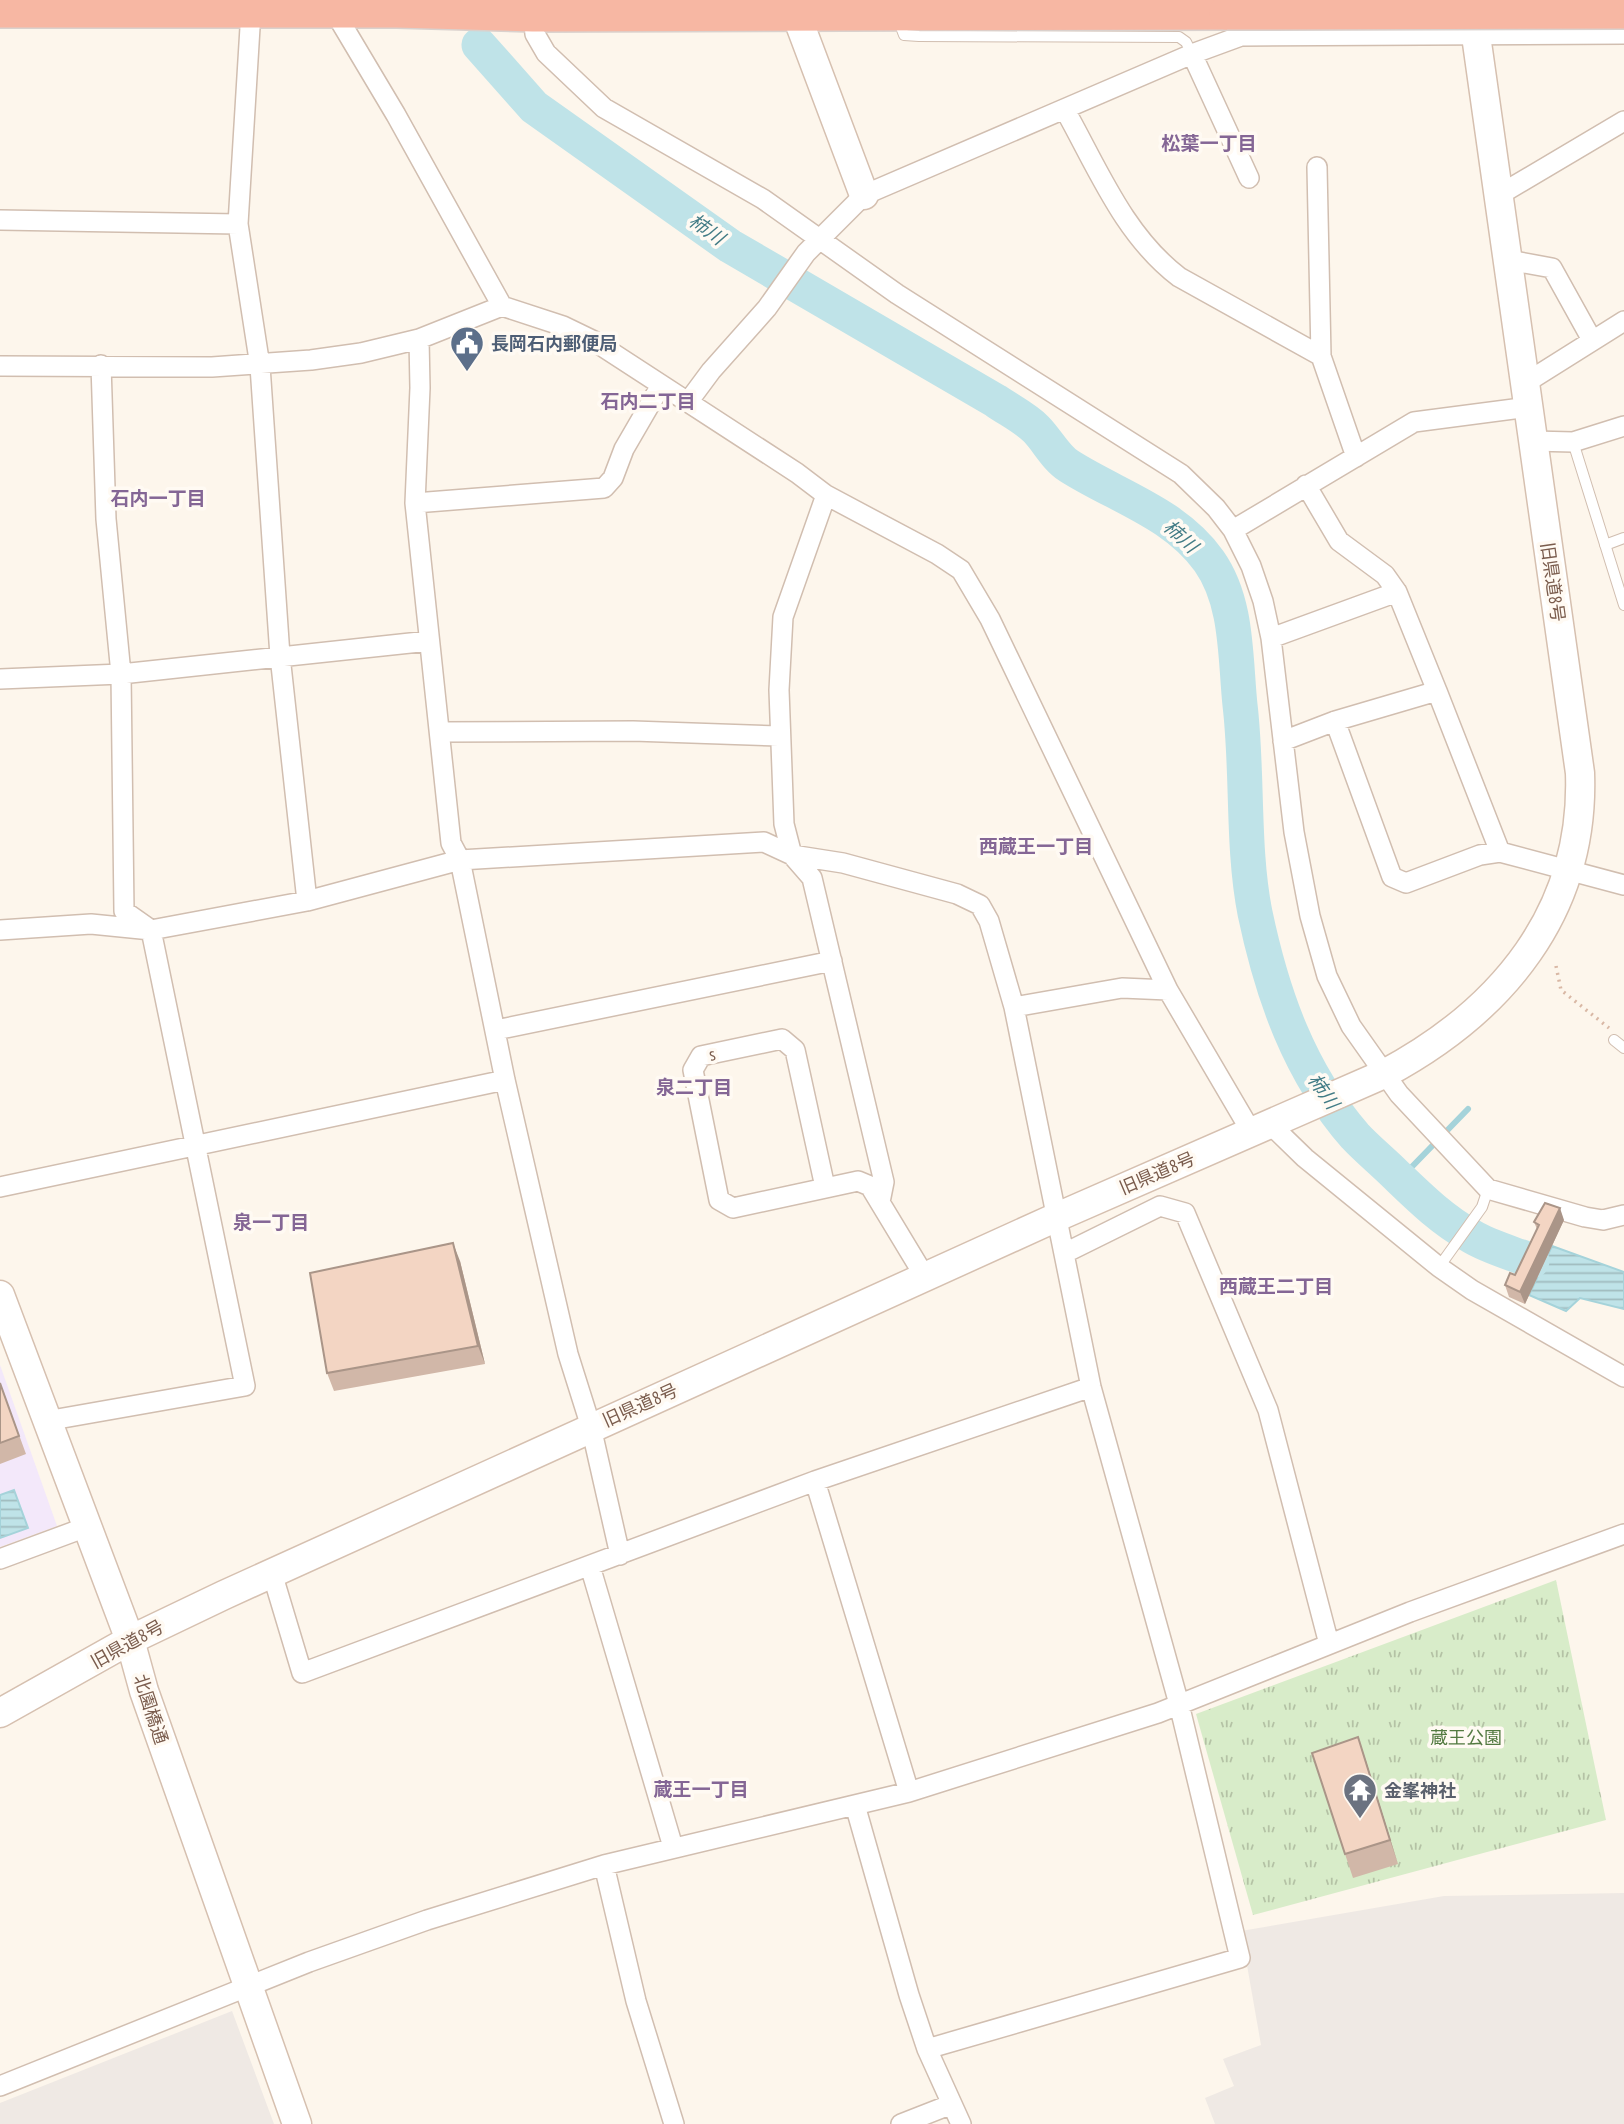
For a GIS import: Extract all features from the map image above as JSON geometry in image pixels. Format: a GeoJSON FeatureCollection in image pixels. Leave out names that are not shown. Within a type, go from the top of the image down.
{"type":"FeatureCollection","features":[{"type":"Feature","properties":{"kind":"highway"},"geometry":{"type":"LineString","coordinates":[[0,10],[251,11],[331,6],[533,14],[794,7],[897,11],[1624,10]]}},
{"type":"Feature","properties":{"kind":"street","name":"旧県道8号"},"geometry":{"type":"LineString","coordinates":[[0,1713],[130,1640],[272,1573],[1057,1217],[1377,1077],[1417,1056],[1487,1003],[1535,940],[1569,872],[1581,806],[1580,773],[1471,0]]}},
{"type":"Feature","properties":{"kind":"street"},"geometry":{"type":"LineString","coordinates":[[331,6],[502,306]]}},
{"type":"Feature","properties":{"kind":"street"},"geometry":{"type":"LineString","coordinates":[[794,7],[864,195]]}},
{"type":"Feature","properties":{"kind":"street"},"geometry":{"type":"LineString","coordinates":[[251,11],[238,224],[260,366],[280,656],[307,901]]}},
{"type":"Feature","properties":{"kind":"street"},"geometry":{"type":"LineString","coordinates":[[533,14],[535,34],[547,53],[604,108],[763,199],[813,247],[897,294],[1181,474],[1216,508],[1233,530],[1259,589],[1270,638],[1294,832],[1318,949],[1337,1000],[1377,1077],[1455,1155],[1485,1198],[1603,1220],[1624,1214]]}},
{"type":"Feature","properties":{"kind":"street"},"geometry":{"type":"LineString","coordinates":[[688,402],[710,371],[767,308],[813,247],[864,195],[1192,54],[1241,36],[1624,34]]}},
{"type":"Feature","properties":{"kind":"street"},"geometry":{"type":"LineString","coordinates":[[1192,54],[1249,178]]}},
{"type":"Feature","properties":{"kind":"street"},"geometry":{"type":"LineString","coordinates":[[1065,110],[1129,226],[1163,265],[1179,277],[1321,356]]}},
{"type":"Feature","properties":{"kind":"street"},"geometry":{"type":"LineString","coordinates":[[1499,195],[1624,121]]}},
{"type":"Feature","properties":{"kind":"street"},"geometry":{"type":"LineString","coordinates":[[1317,167],[1321,356],[1356,457]]}},
{"type":"Feature","properties":{"kind":"street"},"geometry":{"type":"LineString","coordinates":[[0,220],[238,224]]}},
{"type":"Feature","properties":{"kind":"street"},"geometry":{"type":"LineString","coordinates":[[1508,260],[1552,268],[1592,340]]}},
{"type":"Feature","properties":{"kind":"street"},"geometry":{"type":"LineString","coordinates":[[0,366],[260,366],[361,353],[419,339],[502,306],[563,326],[594,341],[826,495],[937,554],[961,570],[976,592],[1168,989],[1271,1125],[1305,1158],[1443,1262],[1472,1290],[1624,1377]]}},
{"type":"Feature","properties":{"kind":"street"},"geometry":{"type":"LineString","coordinates":[[1233,530],[1414,422],[1528,395],[1592,340],[1624,321]]}},
{"type":"Feature","properties":{"kind":"street"},"geometry":{"type":"LineString","coordinates":[[419,339],[420,388],[415,503],[451,843],[460,860],[505,1080],[568,1354],[591,1427],[620,1555]]}},
{"type":"Feature","properties":{"kind":"street"},"geometry":{"type":"LineString","coordinates":[[46,1420],[245,1385],[151,930],[124,911],[121,674],[106,519],[101,365]]}},
{"type":"Feature","properties":{"kind":"street"},"geometry":{"type":"LineString","coordinates":[[415,503],[604,488],[613,478],[624,449],[660,387]]}},
{"type":"Feature","properties":{"kind":"street"},"geometry":{"type":"LineString","coordinates":[[1533,441],[1550,444],[1573,442],[1624,426]]}},
{"type":"Feature","properties":{"kind":"street"},"geometry":{"type":"LineString","coordinates":[[1306,485],[1339,541],[1385,575],[1397,592],[1500,852]]}},
{"type":"Feature","properties":{"kind":"street"},"geometry":{"type":"LineString","coordinates":[[826,495],[783,617],[779,736],[784,824],[792,855],[812,878],[884,1182],[880,1202]]}},
{"type":"Feature","properties":{"kind":"street"},"geometry":{"type":"LineString","coordinates":[[1270,638],[1397,592]]}},
{"type":"Feature","properties":{"kind":"street"},"geometry":{"type":"LineString","coordinates":[[0,679],[121,674],[429,641]]}},
{"type":"Feature","properties":{"kind":"street"},"geometry":{"type":"LineString","coordinates":[[1283,741],[1335,721],[1437,691]]}},
{"type":"Feature","properties":{"kind":"street"},"geometry":{"type":"LineString","coordinates":[[1335,721],[1392,877],[1406,883],[1480,855],[1500,852],[1624,885]]}},
{"type":"Feature","properties":{"kind":"street"},"geometry":{"type":"LineString","coordinates":[[441,732],[633,731],[779,736]]}},
{"type":"Feature","properties":{"kind":"street"},"geometry":{"type":"LineString","coordinates":[[0,930],[91,924],[151,930],[307,901],[460,860],[764,842],[792,855],[843,863],[957,894],[979,905],[993,931],[1014,1007],[1091,1387],[1179,1704],[1240,1958],[928,2049]]}},
{"type":"Feature","properties":{"kind":"street"},"geometry":{"type":"LineString","coordinates":[[496,1030],[831,961]]}},
{"type":"Feature","properties":{"kind":"street"},"geometry":{"type":"LineString","coordinates":[[1014,1007],[1122,988],[1168,989]]}},
{"type":"Feature","properties":{"kind":"street","name":"s"},"geometry":{"type":"LineString","coordinates":[[825,1186],[795,1049],[782,1039],[701,1056],[693,1070],[719,1200],[733,1208],[858,1181],[870,1186],[925,1277]]}},
{"type":"Feature","properties":{"kind":"street"},"geometry":{"type":"LineString","coordinates":[[0,1186],[505,1080]]}},
{"type":"Feature","properties":{"kind":"street"},"geometry":{"type":"LineString","coordinates":[[1065,1253],[1160,1206],[1185,1213],[1268,1410],[1329,1644]]}},
{"type":"Feature","properties":{"kind":"street","name":"北園橋通"},"geometry":{"type":"LineString","coordinates":[[0,1295],[130,1640],[144,1691],[297,2124]]}},
{"type":"Feature","properties":{"kind":"street"},"geometry":{"type":"LineString","coordinates":[[272,1573],[302,1673],[815,1481],[1091,1387]]}},
{"type":"Feature","properties":{"kind":"street"},"geometry":{"type":"LineString","coordinates":[[815,1481],[909,1792]]}},
{"type":"Feature","properties":{"kind":"street"},"geometry":{"type":"LineString","coordinates":[[0,1559],[89,1526]]}},
{"type":"Feature","properties":{"kind":"street"},"geometry":{"type":"LineString","coordinates":[[0,2086],[427,1920],[604,1865],[909,1792],[1179,1704],[1329,1644],[1624,1534]]}},
{"type":"Feature","properties":{"kind":"street"},"geometry":{"type":"LineString","coordinates":[[590,1566],[673,1847]]}},
{"type":"Feature","properties":{"kind":"street"},"geometry":{"type":"LineString","coordinates":[[855,1805],[928,2049],[961,2124]]}},
{"type":"Feature","properties":{"kind":"street"},"geometry":{"type":"LineString","coordinates":[[604,1865],[636,2001],[674,2124]]}},
{"type":"Feature","properties":{"kind":"street"},"geometry":{"type":"LineString","coordinates":[[901,2124],[952,2104]]}},
{"type":"Feature","properties":{"kind":"lane"},"geometry":{"type":"LineString","coordinates":[[897,11],[899,27],[905,35],[1179,37],[1186,42],[1192,54]]}},
{"type":"Feature","properties":{"kind":"lane"},"geometry":{"type":"LineString","coordinates":[[1573,442],[1624,605]]}},
{"type":"Feature","properties":{"kind":"lane"},"geometry":{"type":"LineString","coordinates":[[1605,545],[1624,538]]}},
{"type":"Feature","properties":{"kind":"lane"},"geometry":{"type":"LineString","coordinates":[[1614,1040],[1624,1048]]}},
{"type":"Feature","properties":{"kind":"lane"},"geometry":{"type":"LineString","coordinates":[[1443,1262],[1485,1198]]}},
{"type":"Feature","properties":{"kind":"path"},"geometry":{"type":"LineString","coordinates":[[1556,966],[1561,990],[1609,1028],[1614,1040]]}},
{"type":"Feature","properties":{"kind":"shaded area"},"geometry":{"type":"Polygon","coordinates":[[[0,1365],[57,1526],[0,1547],[0,1365]]]}},
{"type":"Feature","properties":{"kind":"shaded area"},"geometry":{"type":"Polygon","coordinates":[[[1624,1893],[1624,2124],[1215,2124],[1205,2098],[1234,2086],[1223,2059],[1261,2045],[1241,1931],[1444,1896],[1624,1893]]]}},
{"type":"Feature","properties":{"kind":"shaded area"},"geometry":{"type":"Polygon","coordinates":[[[232,2011],[274,2124],[0,2124],[0,2103],[232,2011]]]}},
{"type":"Feature","properties":{"kind":"green space","name":"蔵王公園"},"geometry":{"type":"Polygon","coordinates":[[[1556,1580],[1606,1820],[1253,1915],[1196,1714],[1556,1580]]]}},
{"type":"Feature","properties":{"kind":"water"},"geometry":{"type":"Polygon","coordinates":[[[1552,1246],[1624,1272],[1624,1309],[1580,1298],[1566,1311],[1529,1295],[1552,1246]]]}},
{"type":"Feature","properties":{"kind":"water"},"geometry":{"type":"Polygon","coordinates":[[[14,1490],[28,1528],[0,1538],[0,1495],[14,1490]]]}},
{"type":"Feature","properties":{"kind":"building"},"geometry":{"type":"Polygon","coordinates":[[[1545,1203],[1560,1208],[1520,1292],[1505,1285],[1510,1273],[1515,1275],[1539,1225],[1534,1222],[1545,1203]]]}},
{"type":"Feature","properties":{"kind":"building"},"geometry":{"type":"Polygon","coordinates":[[[453,1243],[478,1346],[327,1373],[310,1273],[453,1243]]]}},
{"type":"Feature","properties":{"kind":"building"},"geometry":{"type":"Polygon","coordinates":[[[0,1383],[19,1436],[0,1443],[0,1383]]]}},
{"type":"Feature","properties":{"kind":"building","name":"金峯神社"},"geometry":{"type":"Polygon","coordinates":[[[1358,1737],[1390,1840],[1345,1854],[1312,1753],[1358,1737]]]}},
{"type":"Feature","properties":{"kind":"waterway","name":"柿川"},"geometry":{"type":"LineString","coordinates":[[479,45],[534,107],[730,246],[1017,414],[1036,429],[1069,466],[1162,518],[1195,544],[1218,577],[1230,612],[1236,649],[1248,862],[1255,913],[1279,1002],[1303,1059],[1318,1086],[1355,1136],[1422,1199],[1478,1240],[1532,1261]]}},
{"type":"Feature","properties":{"kind":"waterway"},"geometry":{"type":"LineString","coordinates":[[1400,1179],[1468,1109]]}},
{"type":"Feature","properties":{"kind":"place","name":"長岡石内郵便局"},"geometry":{"type":"Point","coordinates":[467,373]}},
{"type":"Feature","properties":{"kind":"place","name":"金峯神社"},"geometry":{"type":"Point","coordinates":[1360,1820]}},
{"type":"Feature","properties":{"kind":"district","name":"松葉一丁目"},"geometry":{"type":"Point","coordinates":[1209,143]}},
{"type":"Feature","properties":{"kind":"district","name":"石内二丁目"},"geometry":{"type":"Point","coordinates":[648,401]}},
{"type":"Feature","properties":{"kind":"district","name":"石内一丁目"},"geometry":{"type":"Point","coordinates":[158,498]}},
{"type":"Feature","properties":{"kind":"district","name":"西蔵王一丁目"},"geometry":{"type":"Point","coordinates":[1036,846]}},
{"type":"Feature","properties":{"kind":"district","name":"泉二丁目"},"geometry":{"type":"Point","coordinates":[694,1087]}},
{"type":"Feature","properties":{"kind":"district","name":"泉一丁目"},"geometry":{"type":"Point","coordinates":[271,1222]}},
{"type":"Feature","properties":{"kind":"district","name":"西蔵王二丁目"},"geometry":{"type":"Point","coordinates":[1276,1286]}},
{"type":"Feature","properties":{"kind":"district","name":"蔵王一丁目"},"geometry":{"type":"Point","coordinates":[701,1789]}}]}
